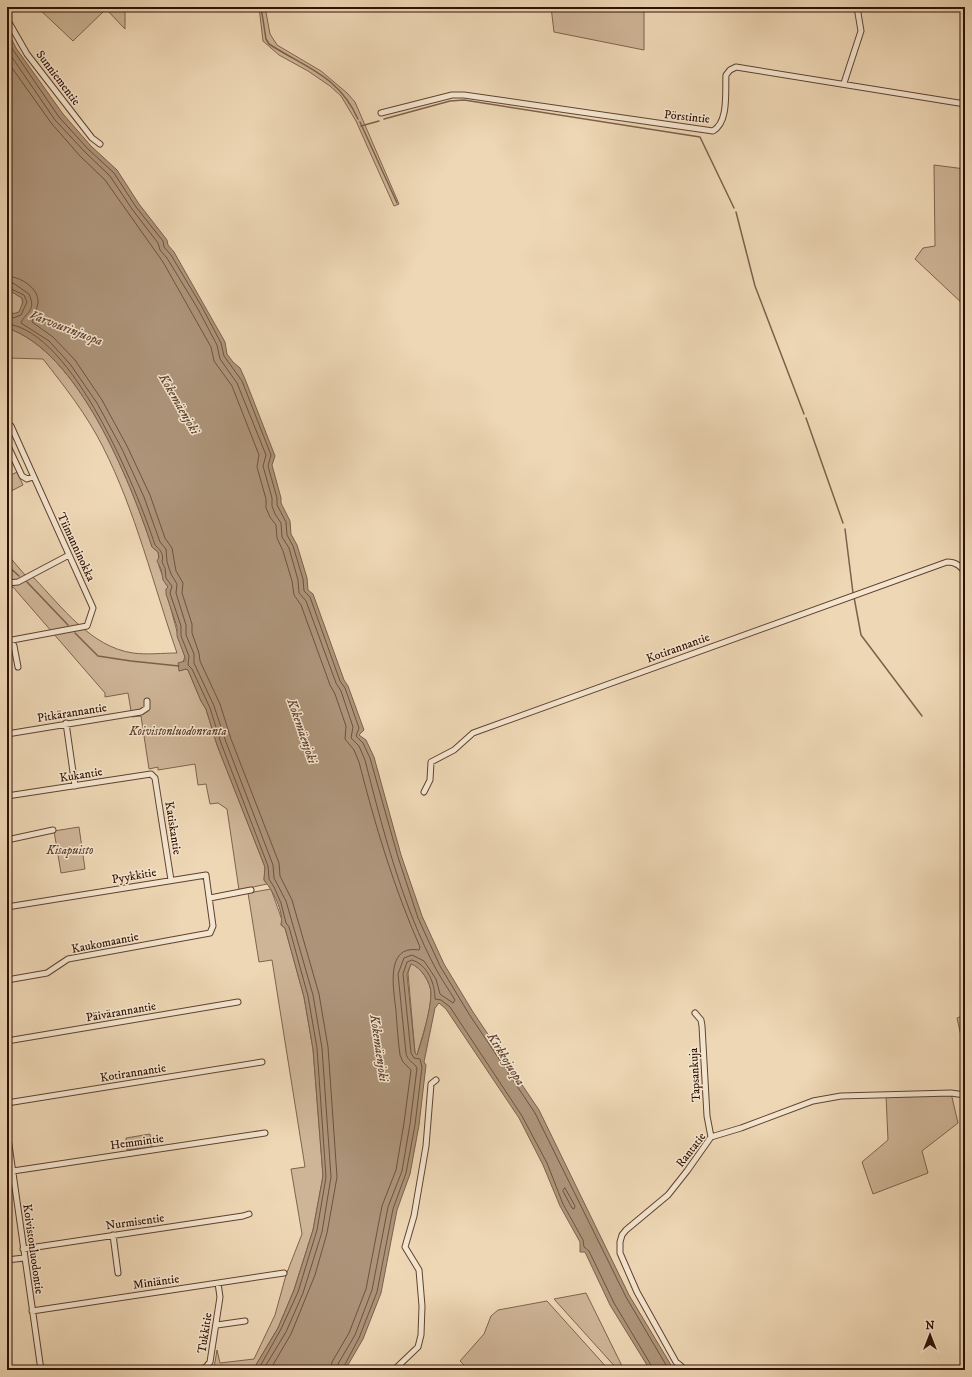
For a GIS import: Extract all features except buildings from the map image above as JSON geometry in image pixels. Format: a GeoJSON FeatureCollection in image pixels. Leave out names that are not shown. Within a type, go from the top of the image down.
{"type":"FeatureCollection","features":[{"type":"Feature","properties":{"kind":"street"},"geometry":{"type":"LineString","coordinates":[[844,83],[861,31],[857,7]]}},
{"type":"Feature","properties":{"kind":"street","name":"Sunniementie"},"geometry":{"type":"LineString","coordinates":[[7,19],[26,54],[92,138],[100,144]]}},
{"type":"Feature","properties":{"kind":"street","name":"Pörstintie"},"geometry":{"type":"LineString","coordinates":[[381,113],[452,95],[464,94],[713,131],[720,127],[723,120],[726,75],[730,70],[736,67],[844,83],[965,104]]}},
{"type":"Feature","properties":{"kind":"street","name":"Tiimanninokka"},"geometry":{"type":"LineString","coordinates":[[7,424],[11,426],[93,608],[88,626],[9,640]]}},
{"type":"Feature","properties":{"kind":"street"},"geometry":{"type":"LineString","coordinates":[[7,444],[22,476],[27,479],[33,477]]}},
{"type":"Feature","properties":{"kind":"street"},"geometry":{"type":"LineString","coordinates":[[7,584],[18,582],[69,554]]}},
{"type":"Feature","properties":{"kind":"street","name":"Kotirannantie"},"geometry":{"type":"LineString","coordinates":[[424,792],[430,780],[431,762],[454,750],[473,733],[947,562],[953,562],[959,565],[965,572]]}},
{"type":"Feature","properties":{"kind":"street"},"geometry":{"type":"LineString","coordinates":[[9,640],[14,646],[18,667]]}},
{"type":"Feature","properties":{"kind":"street","name":"Pitkärannantie"},"geometry":{"type":"LineString","coordinates":[[7,734],[66,723],[141,712],[147,708],[147,701]]}},
{"type":"Feature","properties":{"kind":"street"},"geometry":{"type":"LineString","coordinates":[[66,723],[75,786]]}},
{"type":"Feature","properties":{"kind":"street","name":"Kukantie"},"geometry":{"type":"LineString","coordinates":[[7,796],[151,774],[155,778]]}},
{"type":"Feature","properties":{"kind":"street","name":"Katiskantie"},"geometry":{"type":"LineString","coordinates":[[155,778],[171,880]]}},
{"type":"Feature","properties":{"kind":"street"},"geometry":{"type":"LineString","coordinates":[[7,840],[53,830]]}},
{"type":"Feature","properties":{"kind":"street","name":"Pyykkitie"},"geometry":{"type":"LineString","coordinates":[[7,907],[206,875],[213,926],[210,933]]}},
{"type":"Feature","properties":{"kind":"street"},"geometry":{"type":"LineString","coordinates":[[210,898],[251,890]]}},
{"type":"Feature","properties":{"kind":"street","name":"Kaukomaantie"},"geometry":{"type":"LineString","coordinates":[[7,980],[47,973],[68,959],[210,933]]}},
{"type":"Feature","properties":{"kind":"street","name":"Päivärannantie"},"geometry":{"type":"LineString","coordinates":[[7,1041],[238,1002]]}},
{"type":"Feature","properties":{"kind":"street","name":"Tapsankuja"},"geometry":{"type":"LineString","coordinates":[[695,1013],[701,1020],[702,1026],[707,1116],[711,1137]]}},
{"type":"Feature","properties":{"kind":"street","name":"Kotirannantie"},"geometry":{"type":"LineString","coordinates":[[7,1103],[262,1062]]}},
{"type":"Feature","properties":{"kind":"street"},"geometry":{"type":"LineString","coordinates":[[394,1370],[418,1347],[422,1306],[419,1270],[405,1247],[414,1216],[426,1146],[431,1084],[436,1080]]}},
{"type":"Feature","properties":{"kind":"street","name":"Rantatie"},"geometry":{"type":"LineString","coordinates":[[681,1366],[676,1362],[637,1292],[620,1253],[620,1242],[622,1234],[626,1230],[668,1195],[711,1137],[742,1128],[813,1101],[841,1096],[951,1093],[965,1095]]}},
{"type":"Feature","properties":{"kind":"street","name":"Koivistonluodontie"},"geometry":{"type":"LineString","coordinates":[[7,1131],[9,1156],[41,1370]]}},
{"type":"Feature","properties":{"kind":"street","name":"Hemmintie"},"geometry":{"type":"LineString","coordinates":[[12,1171],[265,1133]]}},
{"type":"Feature","properties":{"kind":"street","name":"Nurmisentie"},"geometry":{"type":"LineString","coordinates":[[23,1249],[249,1214]]}},
{"type":"Feature","properties":{"kind":"street"},"geometry":{"type":"LineString","coordinates":[[113,1235],[118,1273]]}},
{"type":"Feature","properties":{"kind":"street"},"geometry":{"type":"LineString","coordinates":[[7,1260],[24,1258]]}},
{"type":"Feature","properties":{"kind":"street","name":"Miniäntie"},"geometry":{"type":"LineString","coordinates":[[32,1311],[284,1273]]}},
{"type":"Feature","properties":{"kind":"street","name":"Tukkitie"},"geometry":{"type":"LineString","coordinates":[[189,1370],[205,1368],[210,1362],[217,1325],[220,1297],[218,1283]]}},
{"type":"Feature","properties":{"kind":"street"},"geometry":{"type":"LineString","coordinates":[[217,1325],[245,1321]]}},
{"type":"Feature","properties":{"kind":"green space"},"geometry":{"type":"Polygon","coordinates":[[[37,7],[125,7],[125,29],[106,9],[73,41],[37,7]]]}},
{"type":"Feature","properties":{"kind":"green space"},"geometry":{"type":"Polygon","coordinates":[[[259,7],[265,7],[270,34],[277,45],[321,71],[347,93],[355,102],[399,204],[394,206],[356,121],[341,96],[330,86],[308,71],[279,55],[263,41],[259,7]]]}},
{"type":"Feature","properties":{"kind":"green space"},"geometry":{"type":"Polygon","coordinates":[[[551,7],[644,7],[644,50],[554,32],[551,7]]]}},
{"type":"Feature","properties":{"kind":"green space"},"geometry":{"type":"Polygon","coordinates":[[[934,165],[965,169],[965,306],[915,259],[923,248],[935,246],[934,165]]]}},
{"type":"Feature","properties":{"kind":"green space"},"geometry":{"type":"Polygon","coordinates":[[[7,289],[22,298],[22,307],[16,314],[7,312],[7,289]]]}},
{"type":"Feature","properties":{"kind":"green space","name":"Koivistonluodonranta"},"geometry":{"type":"Polygon","coordinates":[[[7,328],[33,341],[57,362],[78,390],[98,421],[115,454],[130,488],[152,547],[158,552],[159,566],[168,587],[166,589],[185,657],[179,671],[186,669],[188,670],[206,709],[217,745],[265,867],[264,880],[267,884],[239,890],[227,809],[218,803],[210,804],[206,784],[198,785],[195,764],[158,770],[158,767],[149,769],[141,716],[132,717],[128,693],[105,697],[105,693],[13,587],[7,588],[7,554],[25,575],[34,578],[78,624],[104,643],[133,653],[177,653],[135,523],[115,472],[97,435],[83,412],[43,359],[7,358],[7,328]]]}},
{"type":"Feature","properties":{"kind":"green space"},"geometry":{"type":"Polygon","coordinates":[[[17,472],[23,485],[7,493],[7,477],[17,472]]]}},
{"type":"Feature","properties":{"kind":"green space","name":"Kisapuisto"},"geometry":{"type":"Polygon","coordinates":[[[79,827],[85,869],[61,873],[54,831],[79,827]]]}},
{"type":"Feature","properties":{"kind":"green space"},"geometry":{"type":"Polygon","coordinates":[[[271,889],[282,920],[281,925],[285,928],[304,997],[313,1049],[323,1176],[313,1230],[294,1290],[278,1328],[253,1370],[222,1370],[219,1368],[214,1368],[217,1350],[220,1363],[254,1359],[275,1315],[286,1275],[302,1234],[291,1169],[305,1167],[272,960],[259,962],[248,893],[271,889]]]}},
{"type":"Feature","properties":{"kind":"green space"},"geometry":{"type":"Polygon","coordinates":[[[411,963],[415,965],[425,976],[431,989],[431,1001],[428,1016],[417,1055],[415,1053],[408,973],[411,963]]]}},
{"type":"Feature","properties":{"kind":"green space"},"geometry":{"type":"Polygon","coordinates":[[[965,1015],[965,1054],[957,1018],[965,1015]]]}},
{"type":"Feature","properties":{"kind":"green space"},"geometry":{"type":"Polygon","coordinates":[[[951,1093],[958,1123],[922,1151],[928,1173],[873,1194],[862,1162],[888,1140],[886,1095],[951,1093]]]}},
{"type":"Feature","properties":{"kind":"green space"},"geometry":{"type":"Polygon","coordinates":[[[150,1134],[152,1147],[127,1150],[126,1138],[150,1134]]]}},
{"type":"Feature","properties":{"kind":"green space"},"geometry":{"type":"Polygon","coordinates":[[[586,1293],[624,1370],[618,1370],[554,1299],[586,1293]]]}},
{"type":"Feature","properties":{"kind":"green space"},"geometry":{"type":"Polygon","coordinates":[[[547,1301],[609,1370],[469,1370],[460,1361],[484,1334],[491,1316],[498,1310],[547,1301]]]}},
{"type":"Feature","properties":{"kind":"water"},"geometry":{"type":"Polygon","coordinates":[[[7,30],[16,48],[63,114],[91,146],[117,170],[139,204],[167,240],[168,245],[174,252],[225,342],[227,354],[240,368],[275,456],[272,465],[281,503],[290,521],[291,534],[297,545],[307,578],[308,590],[313,594],[364,730],[359,735],[366,740],[374,757],[401,855],[422,916],[444,964],[473,1012],[539,1110],[629,1295],[674,1370],[650,1370],[610,1305],[585,1252],[580,1252],[580,1242],[560,1206],[543,1165],[519,1118],[446,1009],[439,1003],[435,1008],[424,1062],[426,1065],[419,1125],[410,1174],[397,1210],[381,1293],[363,1339],[345,1370],[253,1370],[278,1328],[294,1290],[313,1230],[323,1176],[313,1049],[304,997],[285,928],[281,925],[282,919],[279,908],[274,895],[264,880],[265,867],[217,745],[206,709],[188,670],[186,669],[179,671],[178,663],[185,661],[185,657],[177,636],[177,627],[166,594],[166,589],[168,587],[163,580],[161,569],[157,561],[159,557],[158,552],[152,547],[130,488],[115,454],[98,421],[78,390],[57,362],[33,341],[7,328],[7,312],[12,314],[19,312],[23,302],[22,298],[7,289],[7,30]],[[411,964],[407,974],[415,1053],[417,1055],[428,1016],[431,1000],[431,989],[425,976],[411,964]]]}},
{"type":"Feature","properties":{"kind":"waterway"},"geometry":{"type":"LineString","coordinates":[[261,7],[266,39],[269,44],[320,74],[331,83],[350,104],[358,119]]}},
{"type":"Feature","properties":{"kind":"waterway"},"geometry":{"type":"LineString","coordinates":[[384,119],[450,101],[464,100],[700,137],[734,208]]}},
{"type":"Feature","properties":{"kind":"waterway"},"geometry":{"type":"LineString","coordinates":[[361,126],[379,121]]}},
{"type":"Feature","properties":{"kind":"waterway"},"geometry":{"type":"LineString","coordinates":[[360,122],[397,203]]}},
{"type":"Feature","properties":{"kind":"waterway"},"geometry":{"type":"LineString","coordinates":[[736,212],[755,286],[804,414]]}},
{"type":"Feature","properties":{"kind":"waterway"},"geometry":{"type":"LineString","coordinates":[[806,418],[843,523]]}},
{"type":"Feature","properties":{"kind":"waterway"},"geometry":{"type":"LineString","coordinates":[[845,529],[853,593]]}},
{"type":"Feature","properties":{"kind":"waterway"},"geometry":{"type":"LineString","coordinates":[[7,565],[19,576]]}},
{"type":"Feature","properties":{"kind":"waterway"},"geometry":{"type":"LineString","coordinates":[[27,582],[68,625]]}},
{"type":"Feature","properties":{"kind":"waterway"},"geometry":{"type":"LineString","coordinates":[[854,597],[861,635],[922,716]]}},
{"type":"Feature","properties":{"kind":"waterway"},"geometry":{"type":"LineString","coordinates":[[75,633],[98,656],[179,666]]}},
{"type":"Feature","properties":{"kind":"water label","name":"Varvourinjuopa"},"geometry":{"type":"Point","coordinates":[66,328]}},
{"type":"Feature","properties":{"kind":"water label","name":"Kokemäenjoki"},"geometry":{"type":"Point","coordinates":[179,404]}},
{"type":"Feature","properties":{"kind":"water label","name":"Kokemäenjoki"},"geometry":{"type":"Point","coordinates":[302,731]}},
{"type":"Feature","properties":{"kind":"water label","name":"Kokemäenjoki"},"geometry":{"type":"Point","coordinates":[379,1048]}},
{"type":"Feature","properties":{"kind":"water label","name":"Kirkkojuopa"},"geometry":{"type":"Point","coordinates":[506,1059]}}]}
